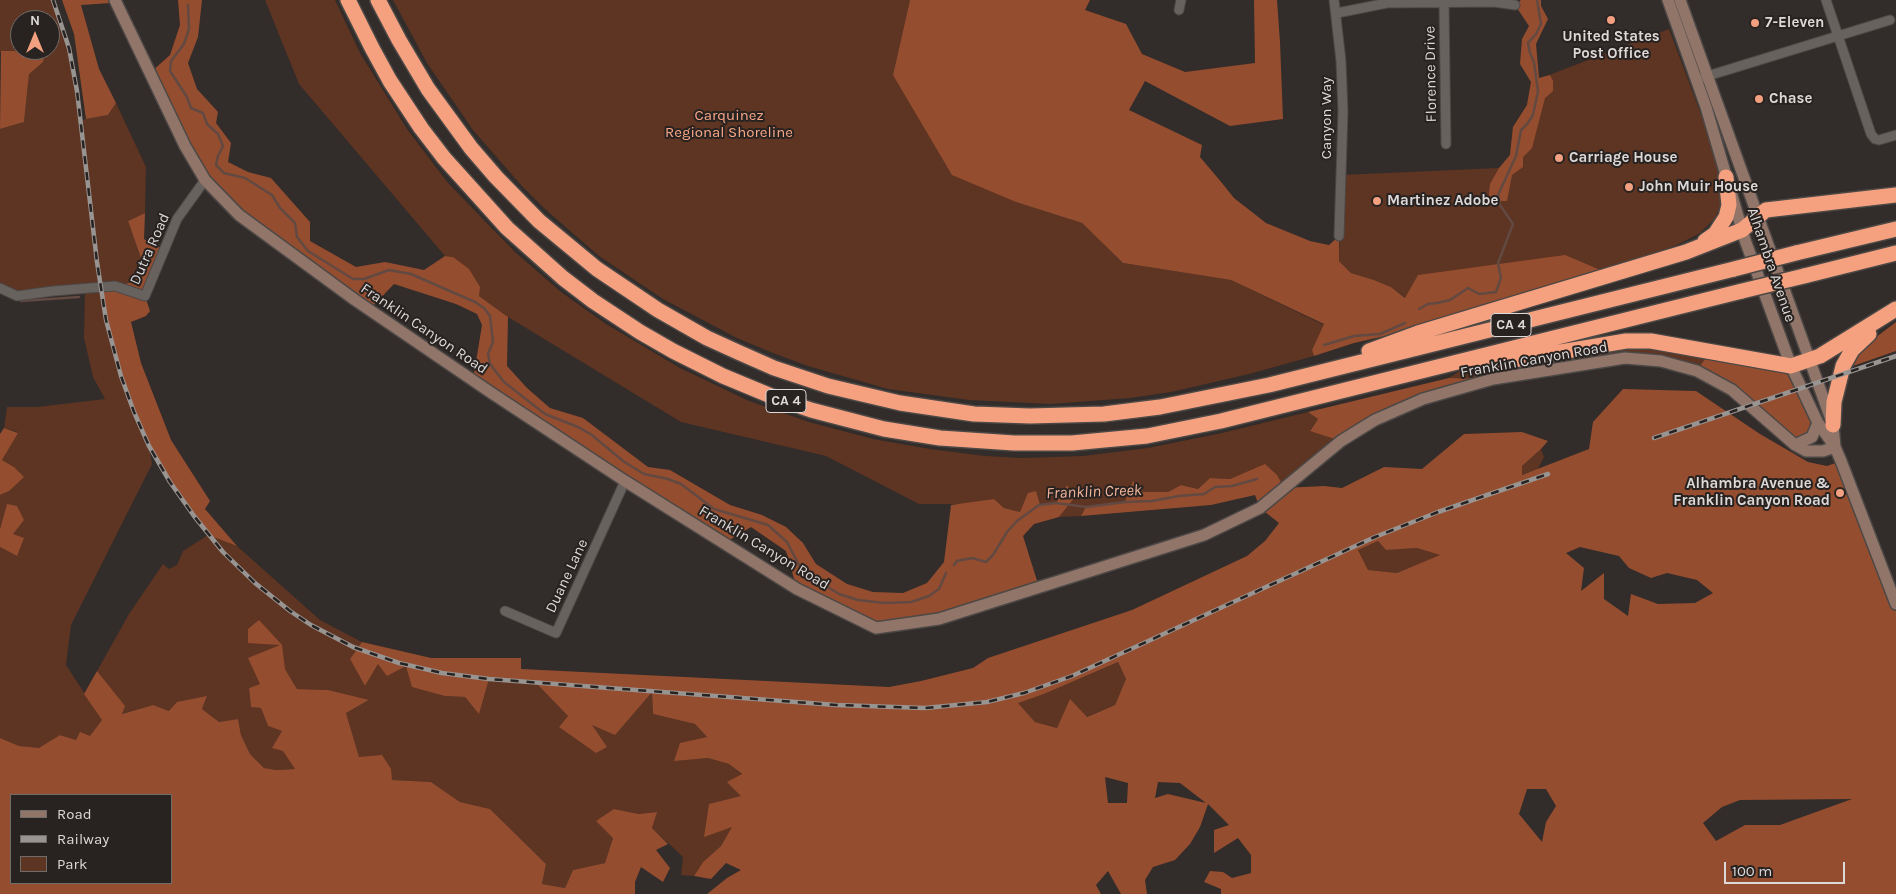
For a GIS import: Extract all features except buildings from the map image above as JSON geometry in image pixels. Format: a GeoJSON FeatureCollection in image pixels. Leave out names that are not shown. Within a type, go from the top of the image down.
{"type":"FeatureCollection","features":[{"type":"Feature","properties":{"kind":"highway","name":"CA 4"},"geometry":{"type":"LineString","coordinates":[[348,0],[381,64],[421,128],[468,188],[520,241],[578,290],[640,332],[715,372],[776,398],[847,420],[902,432],[977,441],[1053,444],[1129,438],[1184,429],[1896,253]]}},
{"type":"Feature","properties":{"kind":"highway","name":"CA 4"},"geometry":{"type":"LineString","coordinates":[[378,0],[418,73],[449,119],[490,170],[539,221],[589,263],[641,300],[698,333],[758,361],[819,383],[864,396],[919,407],[1002,415],[1085,415],[1141,410],[1196,401],[1896,229]]}},
{"type":"Feature","properties":{"kind":"highway"},"geometry":{"type":"LineString","coordinates":[[1686,252],[1715,234],[1726,217],[1729,205],[1726,177]]}},
{"type":"Feature","properties":{"kind":"highway"},"geometry":{"type":"LineString","coordinates":[[1287,380],[1418,333],[1686,252],[1742,230],[1766,210],[1896,195]]}},
{"type":"Feature","properties":{"kind":"highway"},"geometry":{"type":"LineString","coordinates":[[1385,380],[1626,341],[1652,341],[1791,366],[1820,356],[1893,311]]}},
{"type":"Feature","properties":{"kind":"highway"},"geometry":{"type":"LineString","coordinates":[[1833,425],[1834,402],[1843,366],[1852,350],[1893,311]]}},
{"type":"Feature","properties":{"kind":"street","name":"Franklin Canyon Road"},"geometry":{"type":"LineString","coordinates":[[115,0],[185,146],[205,180],[239,215],[288,253],[490,392],[625,481],[797,589],[876,628],[940,619],[1204,535],[1260,508],[1341,441],[1375,420],[1423,399],[1493,379],[1625,358],[1662,361],[1697,371],[1732,390],[1795,446]]}},
{"type":"Feature","properties":{"kind":"street"},"geometry":{"type":"LineString","coordinates":[[1179,10],[1181,0]]}},
{"type":"Feature","properties":{"kind":"street","name":"Canyon Way"},"geometry":{"type":"LineString","coordinates":[[1334,0],[1337,13],[1343,112],[1339,236]]}},
{"type":"Feature","properties":{"kind":"street","name":"Alhambra Avenue"},"geometry":{"type":"LineString","coordinates":[[1668,0],[1702,78],[1758,217],[1833,425],[1835,447]]}},
{"type":"Feature","properties":{"kind":"street","name":"Alhambra Avenue"},"geometry":{"type":"LineString","coordinates":[[1680,0],[1702,78],[1711,122],[1742,230],[1791,366],[1818,423],[1835,447],[1896,604]]}},
{"type":"Feature","properties":{"kind":"street"},"geometry":{"type":"LineString","coordinates":[[1826,0],[1870,132],[1875,139],[1881,140],[1896,135]]}},
{"type":"Feature","properties":{"kind":"street"},"geometry":{"type":"LineString","coordinates":[[1337,13],[1387,3],[1494,2],[1515,5]]}},
{"type":"Feature","properties":{"kind":"street","name":"Florence Drive"},"geometry":{"type":"LineString","coordinates":[[1444,3],[1446,144]]}},
{"type":"Feature","properties":{"kind":"street"},"geometry":{"type":"LineString","coordinates":[[1702,78],[1890,20]]}},
{"type":"Feature","properties":{"kind":"street","name":"Dutra Road"},"geometry":{"type":"LineString","coordinates":[[0,288],[17,296],[115,286],[145,296],[177,219],[205,180]]}},
{"type":"Feature","properties":{"kind":"street"},"geometry":{"type":"LineString","coordinates":[[1795,446],[1812,437],[1818,423]]}},
{"type":"Feature","properties":{"kind":"street"},"geometry":{"type":"LineString","coordinates":[[1795,446],[1813,452],[1835,447]]}},
{"type":"Feature","properties":{"kind":"street","name":"Duane Lane"},"geometry":{"type":"LineString","coordinates":[[506,611],[556,633],[625,481]]}},
{"type":"Feature","properties":{"kind":"green space"},"geometry":{"type":"Polygon","coordinates":[[[0,0],[53,0],[56,10],[10,10],[10,51],[1,51],[0,54],[0,0]]]}},
{"type":"Feature","properties":{"kind":"green space"},"geometry":{"type":"Polygon","coordinates":[[[265,0],[335,0],[360,53],[407,129],[448,183],[515,252],[561,292],[606,324],[680,368],[749,401],[809,422],[873,439],[985,456],[1021,458],[1083,456],[1148,448],[1222,433],[1308,412],[1318,419],[1310,430],[1341,441],[1284,488],[1265,465],[1230,479],[1210,478],[1198,489],[1181,485],[1168,492],[1141,492],[1125,502],[1087,507],[1081,516],[1059,517],[1075,497],[1067,485],[1056,503],[1039,505],[1020,512],[1004,508],[994,499],[968,504],[919,504],[826,456],[681,422],[508,317],[479,296],[453,257],[445,256],[299,84],[265,0]]]}},
{"type":"Feature","properties":{"kind":"green space","name":"Carquinez Regional Shoreline"},"geometry":{"type":"Polygon","coordinates":[[[393,0],[910,0],[893,75],[1016,202],[1082,223],[1123,263],[1231,280],[1324,325],[1312,350],[1314,356],[1249,374],[1171,392],[1130,398],[1051,404],[969,400],[888,389],[808,366],[773,353],[737,338],[663,299],[599,256],[545,209],[521,185],[473,130],[427,63],[393,0]]]}},
{"type":"Feature","properties":{"kind":"green space"},"geometry":{"type":"Polygon","coordinates":[[[60,23],[72,62],[81,120],[108,115],[116,103],[146,167],[145,213],[128,221],[142,261],[135,281],[115,286],[101,295],[115,358],[134,412],[149,446],[152,464],[71,625],[66,665],[102,720],[90,737],[76,740],[60,735],[39,749],[19,746],[0,738],[0,547],[17,556],[7,505],[0,529],[0,495],[9,491],[14,467],[2,460],[18,432],[4,428],[7,407],[37,407],[105,399],[93,377],[84,338],[85,288],[17,296],[0,288],[0,129],[24,122],[29,73],[44,60],[60,60],[60,23]]]}},
{"type":"Feature","properties":{"kind":"green space"},"geometry":{"type":"Polygon","coordinates":[[[1669,29],[1711,141],[1721,179],[1722,201],[1719,209],[1715,218],[1700,233],[1677,245],[1605,272],[1406,298],[1391,287],[1351,273],[1339,261],[1341,175],[1499,168],[1510,155],[1513,127],[1527,105],[1531,82],[1669,29]]]}},
{"type":"Feature","properties":{"kind":"green space"},"geometry":{"type":"Polygon","coordinates":[[[1626,341],[1710,351],[1697,371],[1625,358],[1493,379],[1449,378],[1464,368],[1626,341]]]}},
{"type":"Feature","properties":{"kind":"green space"},"geometry":{"type":"Polygon","coordinates":[[[1541,449],[1544,457],[1538,469],[1521,475],[1522,466],[1541,449]]]}},
{"type":"Feature","properties":{"kind":"green space"},"geometry":{"type":"Polygon","coordinates":[[[208,535],[237,546],[320,620],[362,642],[350,659],[365,686],[378,664],[406,665],[445,696],[465,697],[479,713],[489,679],[536,683],[568,716],[559,727],[592,724],[652,691],[653,714],[695,724],[707,737],[674,760],[708,758],[729,764],[742,775],[728,782],[742,796],[733,826],[721,846],[703,862],[694,876],[681,875],[683,857],[652,828],[656,812],[640,814],[614,809],[613,838],[605,863],[573,870],[565,888],[542,884],[546,864],[490,809],[460,802],[431,782],[391,780],[359,758],[346,713],[368,701],[328,690],[297,689],[285,669],[260,684],[249,688],[251,707],[261,708],[268,726],[283,731],[283,751],[296,769],[276,770],[264,768],[250,754],[241,735],[238,719],[219,722],[202,709],[207,697],[169,711],[153,705],[121,714],[124,706],[97,671],[129,614],[163,564],[169,569],[177,565],[183,551],[208,535]]]}},
{"type":"Feature","properties":{"kind":"green space"},"geometry":{"type":"Polygon","coordinates":[[[1378,541],[1386,550],[1417,548],[1441,555],[1397,573],[1368,570],[1358,550],[1378,541]]]}},
{"type":"Feature","properties":{"kind":"green space"},"geometry":{"type":"Polygon","coordinates":[[[1118,662],[1126,679],[1115,705],[1086,717],[1070,700],[1057,728],[1035,722],[1017,702],[1044,694],[1118,662]]]}},
{"type":"Feature","properties":{"kind":"shaded area"},"geometry":{"type":"Polygon","coordinates":[[[62,0],[110,0],[111,3],[81,5],[99,69],[116,103],[108,115],[86,119],[74,34],[62,0]]]}},
{"type":"Feature","properties":{"kind":"shaded area"},"geometry":{"type":"Polygon","coordinates":[[[178,0],[202,0],[198,37],[188,63],[197,89],[218,112],[216,123],[231,143],[228,162],[248,172],[271,178],[310,222],[310,241],[356,267],[385,262],[424,270],[445,256],[453,257],[469,269],[480,287],[479,296],[508,317],[507,366],[527,388],[550,408],[583,418],[648,467],[670,470],[730,505],[762,515],[786,527],[803,543],[816,564],[847,584],[873,592],[903,593],[927,583],[944,562],[951,505],[994,499],[1004,508],[1020,512],[1028,493],[1036,491],[1040,505],[1056,503],[1067,485],[1075,497],[1059,517],[1034,524],[1023,536],[1039,587],[1005,598],[876,628],[797,589],[786,551],[751,527],[724,543],[473,380],[482,325],[477,314],[456,304],[394,284],[369,310],[288,253],[205,180],[150,73],[170,55],[180,25],[178,0]]]}},
{"type":"Feature","properties":{"kind":"shaded area"},"geometry":{"type":"Polygon","coordinates":[[[910,0],[1090,0],[1085,10],[1126,24],[1142,54],[1185,72],[1255,63],[1254,0],[1277,0],[1283,119],[1230,126],[1145,81],[1129,110],[1202,145],[1200,157],[1234,198],[1266,223],[1310,241],[1329,245],[1339,236],[1339,261],[1351,273],[1391,287],[1405,298],[1418,275],[1565,255],[1605,272],[1415,329],[1354,343],[1314,356],[1312,350],[1324,324],[1231,280],[1123,263],[1082,223],[1016,202],[952,175],[893,75],[910,0]]]}},
{"type":"Feature","properties":{"kind":"shaded area"},"geometry":{"type":"Polygon","coordinates":[[[1521,0],[1541,0],[1541,6],[1548,19],[1536,44],[1539,78],[1550,75],[1553,81],[1553,91],[1545,98],[1532,148],[1523,157],[1523,167],[1512,175],[1507,201],[1488,201],[1490,184],[1499,168],[1510,155],[1513,127],[1527,105],[1531,82],[1520,64],[1522,39],[1529,26],[1515,5],[1521,0]]]}},
{"type":"Feature","properties":{"kind":"shaded area"},"geometry":{"type":"Polygon","coordinates":[[[1,51],[10,51],[10,60],[44,60],[29,74],[24,122],[0,129],[1,51]]]}},
{"type":"Feature","properties":{"kind":"shaded area"},"geometry":{"type":"Polygon","coordinates":[[[145,213],[144,239],[164,250],[145,296],[150,311],[146,316],[131,322],[141,363],[171,440],[210,501],[205,509],[237,546],[208,535],[170,482],[141,429],[115,358],[101,295],[103,290],[135,281],[142,261],[128,221],[145,213]]]}},
{"type":"Feature","properties":{"kind":"shaded area"},"geometry":{"type":"Polygon","coordinates":[[[1896,322],[1896,351],[1853,366],[1862,350],[1896,322]]]}},
{"type":"Feature","properties":{"kind":"shaded area"},"geometry":{"type":"Polygon","coordinates":[[[1710,351],[1791,366],[1818,423],[1795,445],[1732,390],[1697,371],[1710,351]]]}},
{"type":"Feature","properties":{"kind":"shaded area"},"geometry":{"type":"Polygon","coordinates":[[[1449,378],[1493,379],[1438,394],[1341,441],[1310,431],[1318,419],[1308,412],[1449,378]]]}},
{"type":"Feature","properties":{"kind":"shaded area"},"geometry":{"type":"Polygon","coordinates":[[[1623,389],[1696,391],[1760,434],[1808,462],[1827,466],[1841,461],[1896,604],[1896,894],[1221,894],[1221,889],[1204,882],[1210,871],[1223,872],[1232,878],[1251,873],[1251,855],[1238,838],[1214,853],[1214,830],[1229,825],[1208,804],[1200,827],[1190,844],[1175,860],[1153,867],[1145,880],[1147,894],[1121,894],[1108,871],[1096,885],[1101,894],[707,894],[727,878],[741,870],[726,863],[711,879],[694,876],[703,862],[721,846],[732,827],[704,837],[709,804],[741,796],[727,782],[742,774],[729,764],[708,758],[674,761],[680,743],[707,737],[695,724],[653,714],[652,692],[615,735],[592,725],[607,747],[596,753],[559,727],[568,716],[536,683],[489,679],[479,714],[465,697],[445,696],[412,687],[406,666],[387,676],[378,664],[365,686],[350,659],[362,642],[431,658],[521,658],[521,669],[889,687],[921,681],[973,668],[988,658],[1132,610],[1247,556],[1265,541],[1279,523],[1260,508],[1255,495],[1211,505],[1081,516],[1086,507],[1125,502],[1133,481],[1142,492],[1168,492],[1181,485],[1198,489],[1210,478],[1230,479],[1265,464],[1277,475],[1284,488],[1324,486],[1342,488],[1384,467],[1422,469],[1464,434],[1522,432],[1548,441],[1522,466],[1522,475],[1589,449],[1593,422],[1623,389]],[[1378,541],[1358,550],[1368,570],[1397,573],[1440,555],[1417,548],[1386,550],[1378,541]],[[1580,547],[1566,553],[1584,568],[1581,591],[1604,573],[1604,599],[1628,616],[1631,594],[1658,604],[1695,603],[1713,593],[1697,580],[1667,573],[1651,578],[1629,568],[1619,556],[1580,547]],[[1118,662],[1044,694],[1018,703],[1035,722],[1057,728],[1070,699],[1087,717],[1115,705],[1126,679],[1118,662]],[[1105,777],[1108,803],[1127,803],[1128,783],[1105,777]],[[1158,782],[1155,798],[1168,794],[1206,803],[1180,783],[1158,782]],[[1527,789],[1519,814],[1542,842],[1546,822],[1556,806],[1546,789],[1527,789]],[[1852,799],[1740,800],[1722,807],[1703,823],[1716,841],[1745,825],[1780,825],[1852,799]]]}},
{"type":"Feature","properties":{"kind":"shaded area"},"geometry":{"type":"Polygon","coordinates":[[[4,428],[18,433],[2,460],[14,467],[24,477],[9,491],[0,495],[0,434],[4,428]]]}},
{"type":"Feature","properties":{"kind":"shaded area"},"geometry":{"type":"Polygon","coordinates":[[[7,504],[17,506],[24,520],[13,534],[24,538],[17,556],[0,547],[0,529],[7,504]]]}},
{"type":"Feature","properties":{"kind":"shaded area"},"geometry":{"type":"Polygon","coordinates":[[[259,620],[282,645],[285,669],[297,689],[328,690],[369,700],[346,713],[359,757],[382,755],[391,769],[392,780],[431,782],[460,802],[490,809],[546,864],[542,884],[565,888],[573,870],[605,863],[613,838],[596,821],[614,809],[639,814],[657,812],[652,828],[668,844],[656,850],[670,868],[663,882],[641,867],[635,882],[635,894],[0,894],[0,738],[19,746],[39,748],[60,735],[76,740],[80,732],[90,736],[102,720],[84,694],[97,671],[125,706],[122,714],[153,705],[169,711],[177,702],[207,696],[202,709],[219,722],[238,719],[241,735],[250,754],[264,768],[276,770],[295,769],[283,751],[272,748],[282,731],[268,726],[261,708],[251,707],[249,688],[260,684],[248,658],[280,645],[248,643],[248,629],[259,620]]]}},
{"type":"Feature","properties":{"kind":"waterway","name":"Franklin Creek"},"geometry":{"type":"LineString","coordinates":[[1419,309],[1428,304],[1450,300],[1468,288],[1479,294],[1496,292],[1501,278],[1498,263],[1513,224],[1500,205],[1498,195],[1516,156],[1521,130],[1533,115],[1538,91],[1534,62],[1528,43],[1536,34],[1541,24],[1537,0]]}},
{"type":"Feature","properties":{"kind":"waterway","name":"Franklin Creek"},"geometry":{"type":"LineString","coordinates":[[188,5],[189,29],[184,44],[171,61],[170,71],[187,97],[191,108],[203,113],[207,124],[218,134],[223,146],[216,165],[224,173],[245,178],[272,195],[280,208],[295,223],[297,237],[308,251],[353,279],[364,279],[389,270],[411,274],[475,302],[484,308],[490,316],[493,342],[488,354],[490,364],[504,382],[545,414],[578,427],[592,435],[623,461],[644,474],[681,484],[714,509],[768,525],[787,542],[802,571],[839,594],[858,600],[884,603],[911,602],[929,596],[939,589],[946,573]]}},
{"type":"Feature","properties":{"kind":"waterway"},"geometry":{"type":"LineString","coordinates":[[21,301],[79,297]]}},
{"type":"Feature","properties":{"kind":"waterway","name":"Franklin Creek"},"geometry":{"type":"LineString","coordinates":[[1324,345],[1354,336],[1380,334],[1405,323]]}},
{"type":"Feature","properties":{"kind":"waterway","name":"Franklin Creek"},"geometry":{"type":"LineString","coordinates":[[954,565],[957,561],[972,558],[986,562],[1017,521],[1039,505],[1056,503],[1086,507],[1152,501],[1204,494],[1215,487],[1232,486],[1257,479]]}},
{"type":"Feature","properties":{"kind":"railway"},"geometry":{"type":"LineString","coordinates":[[53,0],[69,48],[77,91],[97,262],[106,320],[121,376],[149,446],[170,482],[194,516],[223,552],[255,583],[311,625],[353,647],[399,663],[442,673],[489,679],[836,705],[925,708],[987,702],[1024,693],[1072,676],[1375,537],[1438,512],[1548,474]]}},
{"type":"Feature","properties":{"kind":"railway"},"geometry":{"type":"LineString","coordinates":[[1654,438],[1896,356]]}},
{"type":"Feature","properties":{"kind":"place","name":"United States Post Office"},"geometry":{"type":"Point","coordinates":[1611,20]}},
{"type":"Feature","properties":{"kind":"place","name":"7-Eleven"},"geometry":{"type":"Point","coordinates":[1755,23]}},
{"type":"Feature","properties":{"kind":"place","name":"Chase"},"geometry":{"type":"Point","coordinates":[1759,99]}},
{"type":"Feature","properties":{"kind":"place","name":"Carriage House"},"geometry":{"type":"Point","coordinates":[1559,158]}},
{"type":"Feature","properties":{"kind":"place","name":"John Muir House"},"geometry":{"type":"Point","coordinates":[1629,187]}},
{"type":"Feature","properties":{"kind":"place","name":"Martinez Adobe"},"geometry":{"type":"Point","coordinates":[1377,201]}},
{"type":"Feature","properties":{"kind":"place","name":"Alhambra Avenue & Franklin Canyon Road"},"geometry":{"type":"Point","coordinates":[1840,493]}}]}
